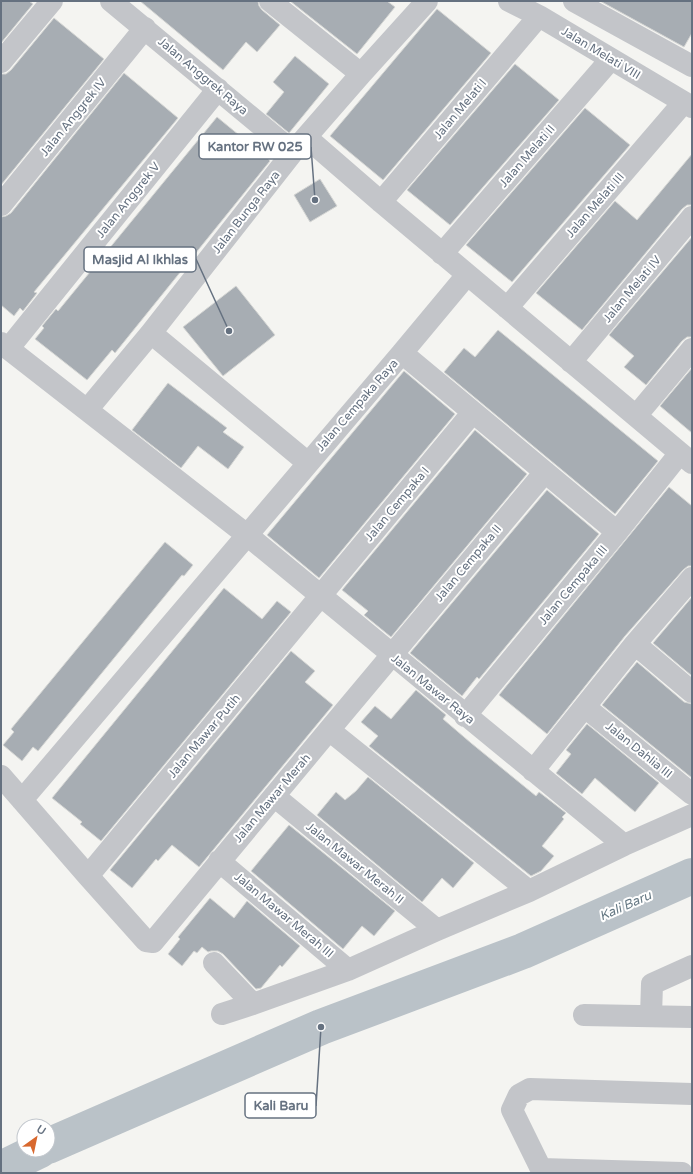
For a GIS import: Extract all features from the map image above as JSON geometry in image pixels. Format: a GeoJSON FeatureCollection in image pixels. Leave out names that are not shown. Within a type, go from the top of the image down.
{"type":"FeatureCollection","features":[{"type":"Feature","properties":{"kind":"street"},"geometry":{"type":"LineString","coordinates":[[1,62],[52,1]]}},
{"type":"Feature","properties":{"kind":"street","name":"Jalan Anggrek Raya"},"geometry":{"type":"LineString","coordinates":[[111,1],[218,89],[381,202],[686,458]]}},
{"type":"Feature","properties":{"kind":"street"},"geometry":{"type":"LineString","coordinates":[[270,1],[361,74]]}},
{"type":"Feature","properties":{"kind":"street","name":"Jalan Bunga Raya"},"geometry":{"type":"LineString","coordinates":[[87,410],[300,145],[361,74],[427,1]]}},
{"type":"Feature","properties":{"kind":"street","name":"Jalan Melati VIII"},"geometry":{"type":"LineString","coordinates":[[509,1],[539,16],[688,105]]}},
{"type":"Feature","properties":{"kind":"street"},"geometry":{"type":"LineString","coordinates":[[574,1],[692,66]]}},
{"type":"Feature","properties":{"kind":"street","name":"Jalan Melati I"},"geometry":{"type":"LineString","coordinates":[[381,202],[539,16]]}},
{"type":"Feature","properties":{"kind":"street","name":"Jalan Anggrek IV"},"geometry":{"type":"LineString","coordinates":[[1,205],[145,28]]}},
{"type":"Feature","properties":{"kind":"street","name":"Jalan Melati II"},"geometry":{"type":"LineString","coordinates":[[442,254],[611,59]]}},
{"type":"Feature","properties":{"kind":"street","name":"Jalan Anggrek V"},"geometry":{"type":"LineString","coordinates":[[4,346],[218,89]]}},
{"type":"Feature","properties":{"kind":"street","name":"Jalan Melati III"},"geometry":{"type":"LineString","coordinates":[[507,308],[688,105]]}},
{"type":"Feature","properties":{"kind":"street","name":"Jalan Melati IV"},"geometry":{"type":"LineString","coordinates":[[571,362],[692,217]]}},
{"type":"Feature","properties":{"kind":"street","name":"Jalan Cempaka Raya"},"geometry":{"type":"LineString","coordinates":[[22,800],[402,354],[467,274]]}},
{"type":"Feature","properties":{"kind":"street"},"geometry":{"type":"LineString","coordinates":[[151,332],[308,463]]}},
{"type":"Feature","properties":{"kind":"street","name":"Jalan Mawar Raya"},"geometry":{"type":"LineString","coordinates":[[4,346],[247,535],[320,597],[622,844]]}},
{"type":"Feature","properties":{"kind":"street"},"geometry":{"type":"LineString","coordinates":[[636,416],[692,348]]}},
{"type":"Feature","properties":{"kind":"street"},"geometry":{"type":"LineString","coordinates":[[402,354],[617,532]]}},
{"type":"Feature","properties":{"kind":"street","name":"Jalan Cempaka I"},"geometry":{"type":"LineString","coordinates":[[320,597],[473,412]]}},
{"type":"Feature","properties":{"kind":"street","name":"Jalan Cempaka III"},"geometry":{"type":"LineString","coordinates":[[466,716],[617,532],[686,458]]}},
{"type":"Feature","properties":{"kind":"street","name":"Jalan Cempaka II"},"geometry":{"type":"LineString","coordinates":[[391,655],[545,472]]}},
{"type":"Feature","properties":{"kind":"street"},"geometry":{"type":"LineString","coordinates":[[533,771],[635,644],[692,578]]}},
{"type":"Feature","properties":{"kind":"street","name":"Jalan Mawar Putih"},"geometry":{"type":"LineString","coordinates":[[88,876],[320,597]]}},
{"type":"Feature","properties":{"kind":"street"},"geometry":{"type":"LineString","coordinates":[[635,644],[692,692]]}},
{"type":"Feature","properties":{"kind":"street","name":"Jalan Mawar Merah"},"geometry":{"type":"LineString","coordinates":[[88,876],[146,941],[153,942],[391,655]]}},
{"type":"Feature","properties":{"kind":"street","name":"Jalan Dahlia III"},"geometry":{"type":"LineString","coordinates":[[585,707],[692,794]]}},
{"type":"Feature","properties":{"kind":"street"},"geometry":{"type":"LineString","coordinates":[[329,730],[529,891]]}},
{"type":"Feature","properties":{"kind":"street"},"geometry":{"type":"LineString","coordinates":[[1,776],[88,876]]}},
{"type":"Feature","properties":{"kind":"street","name":"Jalan Mawar Merah II"},"geometry":{"type":"LineString","coordinates":[[274,796],[437,930]]}},
{"type":"Feature","properties":{"kind":"street"},"geometry":{"type":"LineString","coordinates":[[222,1014],[348,970],[529,891],[622,844],[692,815]]}},
{"type":"Feature","properties":{"kind":"street","name":"Jalan Mawar Merah III"},"geometry":{"type":"LineString","coordinates":[[219,862],[348,970]]}},
{"type":"Feature","properties":{"kind":"street"},"geometry":{"type":"LineString","coordinates":[[214,963],[253,1004]]}},
{"type":"Feature","properties":{"kind":"street"},"geometry":{"type":"LineString","coordinates":[[651,1016],[652,984],[692,966]]}},
{"type":"Feature","properties":{"kind":"street"},"geometry":{"type":"LineString","coordinates":[[584,1015],[692,1017]]}},
{"type":"Feature","properties":{"kind":"street"},"geometry":{"type":"LineString","coordinates":[[682,1173],[603,1172],[542,1169],[512,1110],[519,1095],[530,1089],[692,1094]]}},
{"type":"Feature","properties":{"kind":"building"},"geometry":{"type":"Polygon","coordinates":[[[1,1],[29,1],[33,4],[1,43],[1,1]]]}},
{"type":"Feature","properties":{"kind":"building"},"geometry":{"type":"Polygon","coordinates":[[[140,1],[258,1],[262,10],[280,25],[257,52],[246,42],[223,70],[140,1]]]}},
{"type":"Feature","properties":{"kind":"building"},"geometry":{"type":"Polygon","coordinates":[[[290,1],[387,1],[395,7],[357,54],[290,1]]]}},
{"type":"Feature","properties":{"kind":"building"},"geometry":{"type":"Polygon","coordinates":[[[600,1],[692,1],[692,33],[684,47],[600,1]]]}},
{"type":"Feature","properties":{"kind":"building"},"geometry":{"type":"Polygon","coordinates":[[[437,9],[491,53],[383,180],[330,136],[437,9]]]}},
{"type":"Feature","properties":{"kind":"building"},"geometry":{"type":"Polygon","coordinates":[[[54,18],[104,59],[1,185],[1,74],[6,74],[11,70],[54,18]]]}},
{"type":"Feature","properties":{"kind":"building"},"geometry":{"type":"Polygon","coordinates":[[[295,56],[329,84],[289,133],[266,114],[284,92],[273,82],[295,56]]]}},
{"type":"Feature","properties":{"kind":"building"},"geometry":{"type":"Polygon","coordinates":[[[515,64],[559,100],[450,225],[407,190],[515,64]]]}},
{"type":"Feature","properties":{"kind":"building"},"geometry":{"type":"Polygon","coordinates":[[[124,73],[178,118],[34,292],[37,293],[23,311],[20,308],[14,316],[1,305],[1,217],[11,213],[124,73]]]}},
{"type":"Feature","properties":{"kind":"building"},"geometry":{"type":"Polygon","coordinates":[[[585,108],[630,145],[512,282],[466,245],[585,108]]]}},
{"type":"Feature","properties":{"kind":"building"},"geometry":{"type":"Polygon","coordinates":[[[217,117],[245,140],[251,133],[273,152],[268,159],[270,161],[115,353],[112,350],[87,380],[35,339],[44,328],[42,326],[56,309],[58,311],[217,117]]]}},
{"type":"Feature","properties":{"kind":"building"},"geometry":{"type":"Polygon","coordinates":[[[692,154],[692,205],[687,205],[682,209],[582,330],[536,293],[615,201],[637,220],[692,154]]]}},
{"type":"Feature","properties":{"kind":"building"},"geometry":{"type":"Polygon","coordinates":[[[320,179],[337,206],[310,222],[294,195],[320,179]]]}},
{"type":"Feature","properties":{"kind":"building"},"geometry":{"type":"Polygon","coordinates":[[[692,237],[692,337],[687,337],[682,341],[646,385],[624,367],[634,356],[609,335],[692,237]]]}},
{"type":"Feature","properties":{"kind":"building"},"geometry":{"type":"Polygon","coordinates":[[[236,286],[275,335],[223,376],[183,327],[236,286]]]}},
{"type":"Feature","properties":{"kind":"building"},"geometry":{"type":"Polygon","coordinates":[[[498,330],[658,461],[615,514],[444,372],[464,348],[475,357],[498,330]]]}},
{"type":"Feature","properties":{"kind":"building"},"geometry":{"type":"Polygon","coordinates":[[[692,368],[692,433],[660,406],[692,368]]]}},
{"type":"Feature","properties":{"kind":"building"},"geometry":{"type":"Polygon","coordinates":[[[404,371],[455,414],[319,578],[267,535],[404,371]]]}},
{"type":"Feature","properties":{"kind":"building"},"geometry":{"type":"Polygon","coordinates":[[[168,383],[227,428],[223,432],[244,447],[228,469],[198,446],[181,468],[132,430],[168,383]]]}},
{"type":"Feature","properties":{"kind":"building"},"geometry":{"type":"Polygon","coordinates":[[[475,430],[527,474],[391,637],[364,615],[368,611],[342,590],[475,430]]]}},
{"type":"Feature","properties":{"kind":"building"},"geometry":{"type":"Polygon","coordinates":[[[669,487],[692,506],[692,566],[688,566],[683,570],[625,636],[547,734],[499,695],[669,487]]]}},
{"type":"Feature","properties":{"kind":"building"},"geometry":{"type":"Polygon","coordinates":[[[547,490],[599,534],[479,679],[477,677],[462,696],[410,653],[547,490]]]}},
{"type":"Feature","properties":{"kind":"building"},"geometry":{"type":"Polygon","coordinates":[[[165,542],[193,565],[184,576],[182,575],[38,751],[33,747],[22,761],[3,745],[14,732],[11,729],[165,542]]]}},
{"type":"Feature","properties":{"kind":"building"},"geometry":{"type":"Polygon","coordinates":[[[224,588],[262,619],[277,601],[291,612],[101,841],[80,824],[82,822],[52,798],[224,588]]]}},
{"type":"Feature","properties":{"kind":"building"},"geometry":{"type":"Polygon","coordinates":[[[692,597],[692,676],[653,643],[692,597]]]}},
{"type":"Feature","properties":{"kind":"building"},"geometry":{"type":"Polygon","coordinates":[[[291,651],[315,671],[305,682],[333,705],[199,867],[172,845],[158,861],[156,859],[132,888],[110,870],[291,651]]]}},
{"type":"Feature","properties":{"kind":"building"},"geometry":{"type":"Polygon","coordinates":[[[637,662],[684,702],[692,704],[692,778],[602,705],[637,662]]]}},
{"type":"Feature","properties":{"kind":"building"},"geometry":{"type":"Polygon","coordinates":[[[416,690],[446,715],[443,719],[471,743],[536,796],[539,792],[566,813],[562,817],[564,819],[542,846],[554,856],[541,871],[531,876],[369,746],[378,736],[361,722],[375,706],[391,719],[416,690]]]}},
{"type":"Feature","properties":{"kind":"building"},"geometry":{"type":"Polygon","coordinates":[[[587,724],[659,783],[635,812],[595,778],[582,794],[556,773],[571,754],[566,750],[587,724]]]}},
{"type":"Feature","properties":{"kind":"building"},"geometry":{"type":"Polygon","coordinates":[[[368,777],[474,863],[453,888],[442,878],[422,902],[317,815],[336,792],[345,800],[356,791],[368,777]]]}},
{"type":"Feature","properties":{"kind":"building"},"geometry":{"type":"Polygon","coordinates":[[[289,825],[395,911],[374,936],[362,926],[343,949],[251,871],[289,825]]]}},
{"type":"Feature","properties":{"kind":"building"},"geometry":{"type":"Polygon","coordinates":[[[210,898],[234,918],[247,901],[300,946],[282,967],[280,965],[261,988],[256,989],[223,954],[218,951],[208,952],[202,947],[197,953],[194,951],[182,966],[168,954],[180,939],[178,937],[210,898]]]}},
{"type":"Feature","properties":{"kind":"waterway","name":"Kali Baru"},"geometry":{"type":"LineString","coordinates":[[56,1143],[321,1027],[523,951],[692,876]]}},
{"type":"Feature","properties":{"kind":"waterway","name":"Kali Baru"},"geometry":{"type":"LineString","coordinates":[[1,1169],[24,1158]]}},
{"type":"Feature","properties":{"kind":"place","name":"Kantor RW 025"},"geometry":{"type":"Point","coordinates":[315,200]}},
{"type":"Feature","properties":{"kind":"place","name":"Masjid Al Ikhlas"},"geometry":{"type":"Point","coordinates":[229,331]}},
{"type":"Feature","properties":{"kind":"place","name":"Kali Baru"},"geometry":{"type":"Point","coordinates":[321,1027]}}]}
